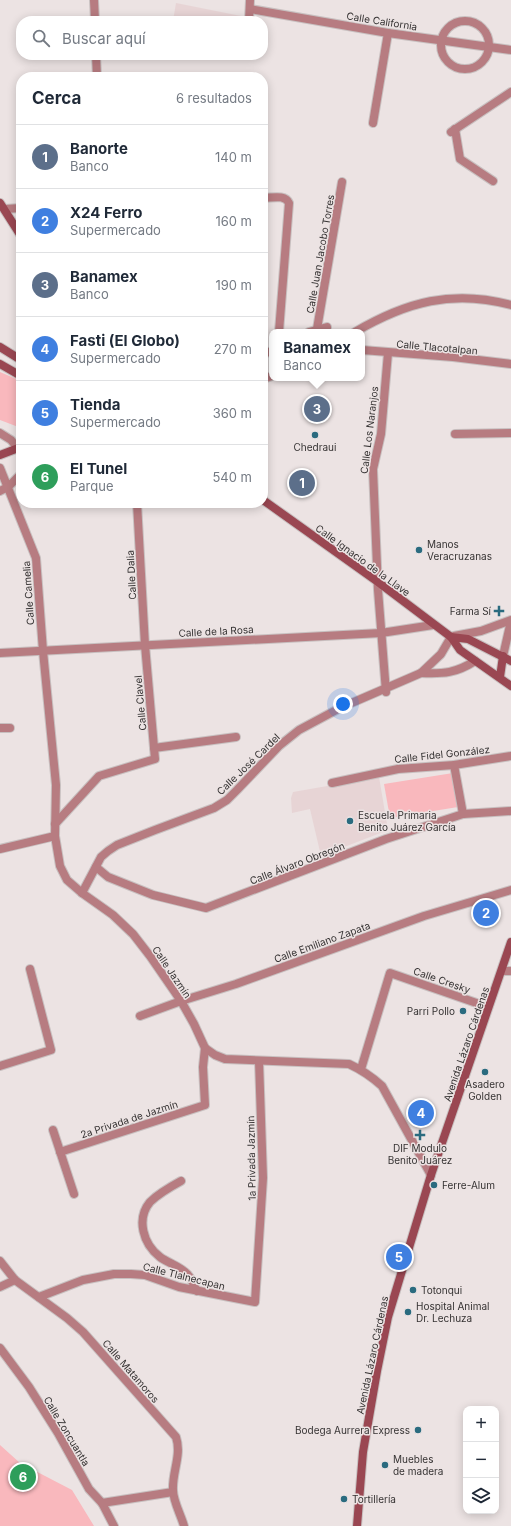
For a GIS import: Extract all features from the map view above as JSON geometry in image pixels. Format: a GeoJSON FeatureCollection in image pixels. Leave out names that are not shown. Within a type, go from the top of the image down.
{"type":"FeatureCollection","features":[{"type":"Feature","properties":{"kind":"main road"},"geometry":{"type":"LineString","coordinates":[[2,206],[16,228]]}},
{"type":"Feature","properties":{"kind":"main road"},"geometry":{"type":"LineString","coordinates":[[0,346],[16,357]]}},
{"type":"Feature","properties":{"kind":"main road"},"geometry":{"type":"LineString","coordinates":[[0,364],[16,373]]}},
{"type":"Feature","properties":{"kind":"main road"},"geometry":{"type":"LineString","coordinates":[[0,455],[16,450]]}},
{"type":"Feature","properties":{"kind":"main road","name":"Calle Ignacio de la Llave"},"geometry":{"type":"LineString","coordinates":[[268,504],[378,582],[433,625],[451,637],[460,650],[511,686]]}},
{"type":"Feature","properties":{"kind":"main road","name":"Calle Ignacio de la Llave"},"geometry":{"type":"LineString","coordinates":[[451,637],[468,639],[511,661]]}},
{"type":"Feature","properties":{"kind":"main road"},"geometry":{"type":"LineString","coordinates":[[500,677],[503,656]]}},
{"type":"Feature","properties":{"kind":"main road","name":"Avenida Lázaro Cárdenas"},"geometry":{"type":"LineString","coordinates":[[357,1526],[363,1452],[388,1317],[431,1176],[511,942]]}},
{"type":"Feature","properties":{"kind":"street"},"geometry":{"type":"LineString","coordinates":[[94,0],[94,16]]}},
{"type":"Feature","properties":{"kind":"street"},"geometry":{"type":"LineString","coordinates":[[249,16],[250,0]]}},
{"type":"Feature","properties":{"kind":"street","name":"Calle California"},"geometry":{"type":"LineString","coordinates":[[250,9],[388,32],[511,50]]}},
{"type":"Feature","properties":{"kind":"street"},"geometry":{"type":"LineString","coordinates":[[465,20],[480,26],[486,32],[489,39],[489,47],[487,54],[478,65],[464,69],[457,68],[446,60],[440,46],[444,32],[457,21],[465,20]]}},
{"type":"Feature","properties":{"kind":"street"},"geometry":{"type":"LineString","coordinates":[[373,123],[388,32]]}},
{"type":"Feature","properties":{"kind":"street"},"geometry":{"type":"LineString","coordinates":[[96,60],[97,72]]}},
{"type":"Feature","properties":{"kind":"street"},"geometry":{"type":"LineString","coordinates":[[493,181],[460,159],[453,130],[511,92]]}},
{"type":"Feature","properties":{"kind":"street","name":"Calle Juan Jacobo Torres"},"geometry":{"type":"LineString","coordinates":[[313,329],[342,182]]}},
{"type":"Feature","properties":{"kind":"street"},"geometry":{"type":"LineString","coordinates":[[268,198],[284,197],[289,203],[279,329]]}},
{"type":"Feature","properties":{"kind":"street"},"geometry":{"type":"LineString","coordinates":[[2,206],[16,207]]}},
{"type":"Feature","properties":{"kind":"street"},"geometry":{"type":"LineString","coordinates":[[360,329],[404,308],[428,301],[452,298],[475,298],[511,305]]}},
{"type":"Feature","properties":{"kind":"street"},"geometry":{"type":"LineString","coordinates":[[322,329],[327,328]]}},
{"type":"Feature","properties":{"kind":"street","name":"Calle Tlacotalpan"},"geometry":{"type":"LineString","coordinates":[[365,350],[453,357],[511,364]]}},
{"type":"Feature","properties":{"kind":"street","name":"Calle Los Naranjos"},"geometry":{"type":"LineString","coordinates":[[386,690],[378,582],[373,469],[381,434],[388,353]]}},
{"type":"Feature","properties":{"kind":"street"},"geometry":{"type":"LineString","coordinates":[[0,433],[16,445]]}},
{"type":"Feature","properties":{"kind":"street"},"geometry":{"type":"LineString","coordinates":[[455,434],[511,433]]}},
{"type":"Feature","properties":{"kind":"street","name":"Calle Camelia"},"geometry":{"type":"LineString","coordinates":[[0,468],[4,489],[36,558],[43,651]]}},
{"type":"Feature","properties":{"kind":"street"},"geometry":{"type":"LineString","coordinates":[[4,489],[16,478]]}},
{"type":"Feature","properties":{"kind":"street","name":"Calle Dalia"},"geometry":{"type":"LineString","coordinates":[[138,508],[145,645]]}},
{"type":"Feature","properties":{"kind":"street"},"geometry":{"type":"LineString","coordinates":[[451,637],[481,631],[511,620]]}},
{"type":"Feature","properties":{"kind":"street"},"geometry":{"type":"LineString","coordinates":[[503,656],[511,620]]}},
{"type":"Feature","properties":{"kind":"street","name":"Calle de la Rosa"},"geometry":{"type":"LineString","coordinates":[[0,653],[381,633],[433,625]]}},
{"type":"Feature","properties":{"kind":"street","name":"Calle José Cardel"},"geometry":{"type":"LineString","coordinates":[[82,893],[101,857],[116,845],[214,808],[227,800],[279,746],[299,730],[340,708],[386,690],[422,673],[441,654],[451,637]]}},
{"type":"Feature","properties":{"kind":"street","name":"Calle Clavel"},"geometry":{"type":"LineString","coordinates":[[55,824],[99,776],[155,759],[145,645]]}},
{"type":"Feature","properties":{"kind":"street","name":"Calle Jazmín"},"geometry":{"type":"LineString","coordinates":[[43,651],[56,785],[55,836],[60,866],[67,880],[82,893],[113,915],[132,934],[150,956],[181,1001],[205,1048]]}},
{"type":"Feature","properties":{"kind":"street","name":"Calle José Cardel"},"geometry":{"type":"LineString","coordinates":[[422,673],[441,674],[464,668],[475,661]]}},
{"type":"Feature","properties":{"kind":"street"},"geometry":{"type":"LineString","coordinates":[[0,728],[10,728]]}},
{"type":"Feature","properties":{"kind":"street"},"geometry":{"type":"LineString","coordinates":[[154,748],[236,737]]}},
{"type":"Feature","properties":{"kind":"street","name":"Calle Fidel González"},"geometry":{"type":"LineString","coordinates":[[332,783],[398,769],[454,765],[511,756]]}},
{"type":"Feature","properties":{"kind":"street"},"geometry":{"type":"LineString","coordinates":[[454,765],[464,814]]}},
{"type":"Feature","properties":{"kind":"street","name":"Calle Álvaro Obregón"},"geometry":{"type":"LineString","coordinates":[[96,867],[108,877],[153,895],[206,908],[386,839],[464,814],[511,811]]}},
{"type":"Feature","properties":{"kind":"street"},"geometry":{"type":"LineString","coordinates":[[0,849],[55,836]]}},
{"type":"Feature","properties":{"kind":"street","name":"Calle Emiliano Zapata"},"geometry":{"type":"LineString","coordinates":[[140,1016],[181,1001],[236,984],[424,916],[511,890]]}},
{"type":"Feature","properties":{"kind":"street"},"geometry":{"type":"LineString","coordinates":[[0,1066],[51,1050],[30,968]]}},
{"type":"Feature","properties":{"kind":"street"},"geometry":{"type":"LineString","coordinates":[[502,971],[511,971]]}},
{"type":"Feature","properties":{"kind":"street","name":"Calle Cresky"},"geometry":{"type":"LineString","coordinates":[[361,1069],[390,973],[488,1006]]}},
{"type":"Feature","properties":{"kind":"street"},"geometry":{"type":"LineString","coordinates":[[205,1048],[215,1055],[225,1059],[348,1064],[361,1069],[371,1075],[382,1086],[431,1176]]}},
{"type":"Feature","properties":{"kind":"street","name":"2a Privada de Jazmín"},"geometry":{"type":"LineString","coordinates":[[60,1152],[205,1105],[203,1067],[205,1048]]}},
{"type":"Feature","properties":{"kind":"street","name":"1a Privada Jazmín"},"geometry":{"type":"LineString","coordinates":[[255,1302],[263,1178],[259,1061]]}},
{"type":"Feature","properties":{"kind":"street"},"geometry":{"type":"LineString","coordinates":[[53,1130],[74,1194]]}},
{"type":"Feature","properties":{"kind":"street"},"geometry":{"type":"LineString","coordinates":[[180,1181],[164,1191],[150,1203],[143,1216],[143,1231],[147,1244],[159,1256],[188,1274],[197,1291]]}},
{"type":"Feature","properties":{"kind":"street","name":"Calle Matamoros"},"geometry":{"type":"LineString","coordinates":[[0,1261],[16,1280],[67,1318],[83,1332],[176,1437],[179,1454],[173,1477],[173,1492],[184,1526]]}},
{"type":"Feature","properties":{"kind":"street","name":"Calle Tlalnecapan"},"geometry":{"type":"LineString","coordinates":[[39,1297],[84,1280],[114,1274],[146,1275],[179,1287],[255,1302]]}},
{"type":"Feature","properties":{"kind":"street"},"geometry":{"type":"LineString","coordinates":[[0,1287],[16,1280]]}},
{"type":"Feature","properties":{"kind":"street","name":"Calle Zoncuantla"},"geometry":{"type":"LineString","coordinates":[[0,1348],[29,1387],[90,1489],[102,1503],[114,1526]]}},
{"type":"Feature","properties":{"kind":"street"},"geometry":{"type":"LineString","coordinates":[[102,1503],[173,1492]]}},
{"type":"Feature","properties":{"kind":"shaded area"},"geometry":{"type":"Polygon","coordinates":[[[176,3],[241,16],[174,16],[176,3]]]}},
{"type":"Feature","properties":{"kind":"shaded area"},"geometry":{"type":"Polygon","coordinates":[[[0,372],[16,379],[16,426],[0,420],[0,372]]]}},
{"type":"Feature","properties":{"kind":"shaded area"},"geometry":{"type":"Polygon","coordinates":[[[453,773],[458,807],[390,818],[384,784],[453,773]]]}},
{"type":"Feature","properties":{"kind":"shaded area","name":"Escuela Primaria Benito Juárez García"},"geometry":{"type":"Polygon","coordinates":[[[379,777],[388,830],[321,856],[310,809],[292,813],[291,798],[293,792],[379,777]]]}},
{"type":"Feature","properties":{"kind":"shaded area"},"geometry":{"type":"Polygon","coordinates":[[[0,1445],[20,1463],[72,1490],[94,1526],[0,1526],[0,1445]]]}},
{"type":"Feature","properties":{"kind":"place","name":"Banamex"},"geometry":{"type":"Point","coordinates":[317,409]}},
{"type":"Feature","properties":{"kind":"place","name":"Chedraui"},"geometry":{"type":"Point","coordinates":[315,435]}},
{"type":"Feature","properties":{"kind":"place","name":"Banorte"},"geometry":{"type":"Point","coordinates":[302,483]}},
{"type":"Feature","properties":{"kind":"place","name":"Manos Veracruzanas"},"geometry":{"type":"Point","coordinates":[419,550]}},
{"type":"Feature","properties":{"kind":"place","name":"Farma Sí"},"geometry":{"type":"Point","coordinates":[499,611]}},
{"type":"Feature","properties":{"kind":"place","name":"Escuela Primaria Benito Juárez García"},"geometry":{"type":"Point","coordinates":[350,821]}},
{"type":"Feature","properties":{"kind":"place","name":"X24 Ferro"},"geometry":{"type":"Point","coordinates":[486,913]}},
{"type":"Feature","properties":{"kind":"place","name":"Parri Pollo"},"geometry":{"type":"Point","coordinates":[463,1011]}},
{"type":"Feature","properties":{"kind":"place","name":"Asadero Golden"},"geometry":{"type":"Point","coordinates":[485,1072]}},
{"type":"Feature","properties":{"kind":"place","name":"Fasti (El Globo)"},"geometry":{"type":"Point","coordinates":[421,1113]}},
{"type":"Feature","properties":{"kind":"place","name":"DIF Modulo Benito Juárez"},"geometry":{"type":"Point","coordinates":[420,1135]}},
{"type":"Feature","properties":{"kind":"place","name":"Ferre-Alum"},"geometry":{"type":"Point","coordinates":[434,1185]}},
{"type":"Feature","properties":{"kind":"place","name":"Tienda"},"geometry":{"type":"Point","coordinates":[399,1257]}},
{"type":"Feature","properties":{"kind":"place","name":"Totonqui"},"geometry":{"type":"Point","coordinates":[413,1290]}},
{"type":"Feature","properties":{"kind":"place","name":"Hospital Animal Dr. Lechuza"},"geometry":{"type":"Point","coordinates":[408,1312]}},
{"type":"Feature","properties":{"kind":"place","name":"Bodega Aurrera Express"},"geometry":{"type":"Point","coordinates":[418,1430]}},
{"type":"Feature","properties":{"kind":"place","name":"Muebles de madera"},"geometry":{"type":"Point","coordinates":[385,1465]}},
{"type":"Feature","properties":{"kind":"place","name":"El Tunel"},"geometry":{"type":"Point","coordinates":[23,1477]}},
{"type":"Feature","properties":{"kind":"place","name":"Tortillería"},"geometry":{"type":"Point","coordinates":[344,1499]}}]}
